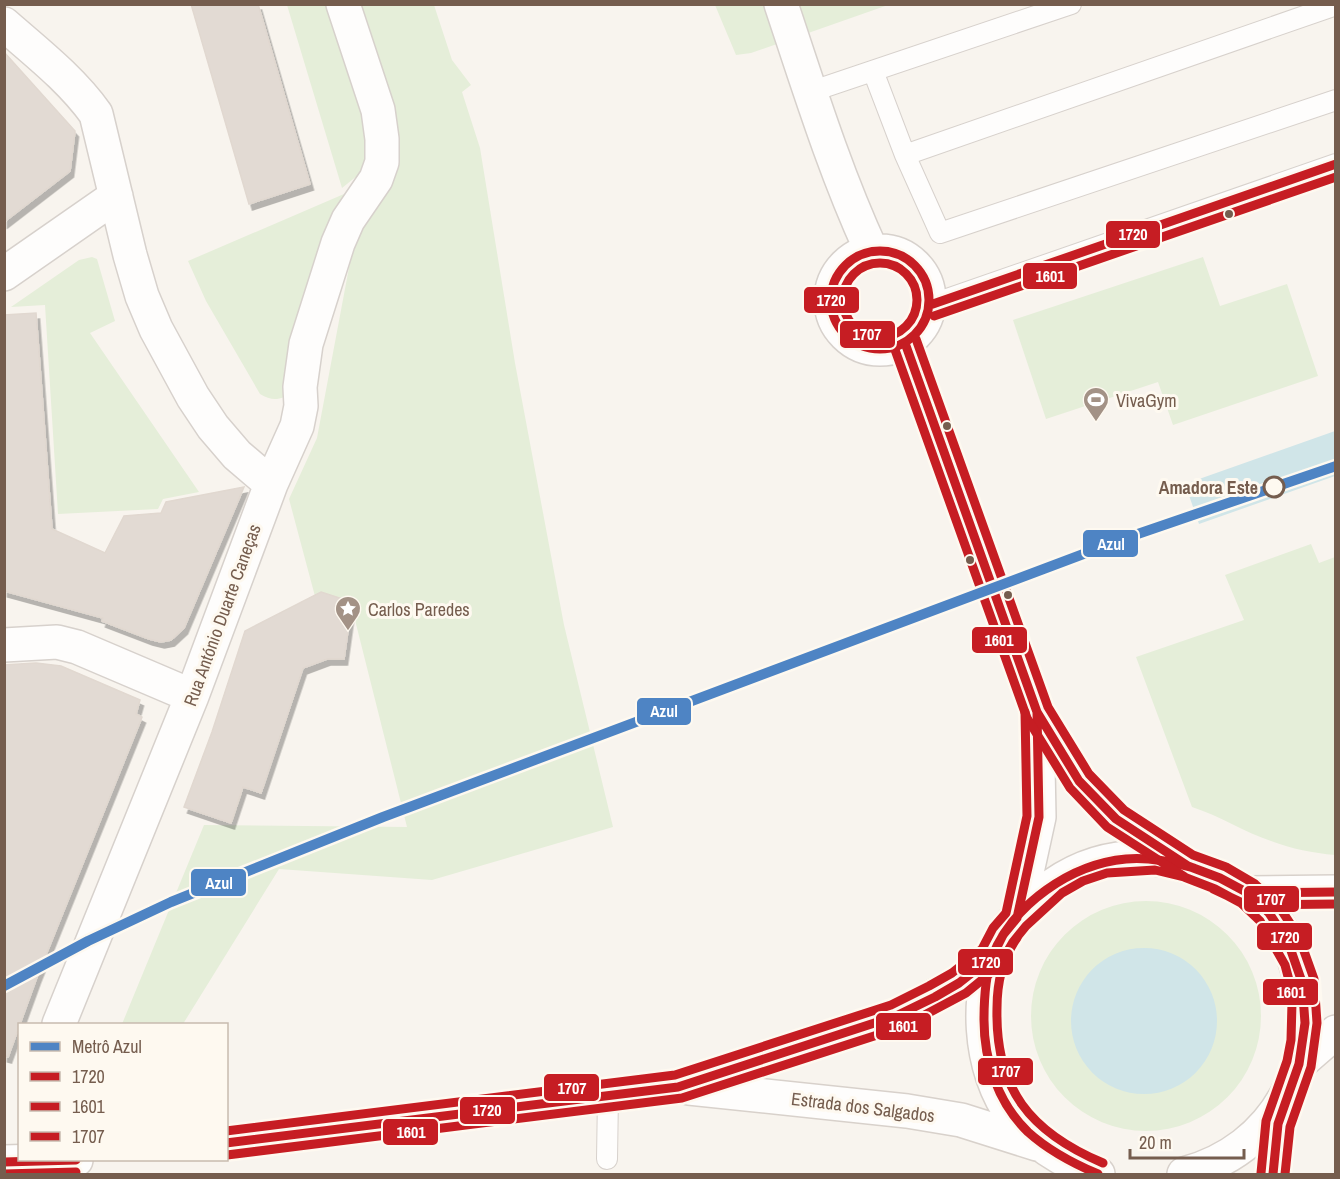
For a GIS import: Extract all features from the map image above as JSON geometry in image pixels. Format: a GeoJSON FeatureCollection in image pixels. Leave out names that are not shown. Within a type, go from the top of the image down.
{"type":"FeatureCollection","features":[{"type":"Feature","properties":{"kind":"street","name":"Rua António Duarte Caneças"},"geometry":{"type":"LineString","coordinates":[[59,1023],[192,696],[271,484],[297,426],[306,344],[338,243],[348,220],[376,179],[382,162],[378,110],[343,4]]}},
{"type":"Feature","properties":{"kind":"street"},"geometry":{"type":"LineString","coordinates":[[782,4],[849,202],[872,252]]}},
{"type":"Feature","properties":{"kind":"street"},"geometry":{"type":"LineString","coordinates":[[4,24],[68,82],[96,114],[123,228],[147,307],[156,328],[188,389],[213,428],[229,446],[271,484]]}},
{"type":"Feature","properties":{"kind":"street"},"geometry":{"type":"LineString","coordinates":[[4,274],[116,196]]}},
{"type":"Feature","properties":{"kind":"street"},"geometry":{"type":"LineString","coordinates":[[872,252],[887,252],[902,255],[914,264],[929,290],[930,305],[922,327],[905,343],[889,349],[872,349],[856,343],[843,332],[834,318],[831,297],[837,276],[846,265],[858,256],[872,252]]}},
{"type":"Feature","properties":{"kind":"street"},"geometry":{"type":"LineString","coordinates":[[905,343],[1037,712],[1079,781],[1116,819],[1188,866]]}},
{"type":"Feature","properties":{"kind":"street"},"geometry":{"type":"LineString","coordinates":[[4,645],[57,642],[77,647],[192,696]]}},
{"type":"Feature","properties":{"kind":"street"},"geometry":{"type":"LineString","coordinates":[[1017,918],[1039,817],[1037,712]]}},
{"type":"Feature","properties":{"kind":"street"},"geometry":{"type":"LineString","coordinates":[[1098,1174],[1061,1159],[1024,1130],[1012,1116],[996,1084],[986,1054],[984,1006],[992,957],[1003,935],[1017,918],[1055,883],[1078,870],[1104,861],[1130,858],[1157,858],[1220,878],[1248,893],[1274,920],[1288,942],[1302,982],[1305,1023],[1299,1064],[1278,1124],[1273,1174]]}},
{"type":"Feature","properties":{"kind":"street"},"geometry":{"type":"LineString","coordinates":[[1248,893],[1335,892]]}},
{"type":"Feature","properties":{"kind":"street","name":"Estrada dos Salgados"},"geometry":{"type":"LineString","coordinates":[[228,1143],[678,1087],[896,1016],[959,983],[992,957]]}},
{"type":"Feature","properties":{"kind":"street"},"geometry":{"type":"LineString","coordinates":[[1299,1064],[1335,1032]]}},
{"type":"Feature","properties":{"kind":"street","name":"Estrada dos Salgados"},"geometry":{"type":"LineString","coordinates":[[678,1087],[940,1116],[961,1120],[1044,1147]]}},
{"type":"Feature","properties":{"kind":"street"},"geometry":{"type":"LineString","coordinates":[[1184,1174],[1207,1168],[1243,1147],[1272,1118],[1287,1096]]}},
{"type":"Feature","properties":{"kind":"street"},"geometry":{"type":"LineString","coordinates":[[4,1162],[30,1161]]}},
{"type":"Feature","properties":{"kind":"lane"},"geometry":{"type":"LineString","coordinates":[[810,92],[1071,4]]}},
{"type":"Feature","properties":{"kind":"lane"},"geometry":{"type":"LineString","coordinates":[[906,155],[1335,5]]}},
{"type":"Feature","properties":{"kind":"lane"},"geometry":{"type":"LineString","coordinates":[[873,71],[939,233],[1335,100]]}},
{"type":"Feature","properties":{"kind":"lane"},"geometry":{"type":"LineString","coordinates":[[930,305],[1335,164]]}},
{"type":"Feature","properties":{"kind":"lane"},"geometry":{"type":"LineString","coordinates":[[607,1159],[608,1096]]}},
{"type":"Feature","properties":{"kind":"green space"},"geometry":{"type":"Polygon","coordinates":[[[287,5],[434,5],[452,60],[471,85],[462,92],[480,148],[515,363],[564,625],[613,827],[432,880],[279,869],[184,1023],[122,1023],[204,825],[407,827],[353,612],[316,600],[289,499],[317,438],[357,225],[388,151],[342,188],[287,5]]]}},
{"type":"Feature","properties":{"kind":"green space"},"geometry":{"type":"Polygon","coordinates":[[[715,5],[888,5],[751,53],[736,55],[715,5]]]}},
{"type":"Feature","properties":{"kind":"green space"},"geometry":{"type":"Polygon","coordinates":[[[344,194],[299,339],[293,392],[281,398],[269,398],[260,394],[206,301],[188,261],[344,194]]]}},
{"type":"Feature","properties":{"kind":"green space"},"geometry":{"type":"Polygon","coordinates":[[[92,257],[97,259],[115,321],[90,333],[199,492],[163,499],[158,509],[58,514],[45,305],[11,307],[79,260],[92,257]]]}},
{"type":"Feature","properties":{"kind":"green space"},"geometry":{"type":"Polygon","coordinates":[[[1203,257],[1220,306],[1287,284],[1318,376],[1173,425],[1158,382],[1046,419],[1013,320],[1203,257]]]}},
{"type":"Feature","properties":{"kind":"green space"},"geometry":{"type":"Polygon","coordinates":[[[1311,544],[1319,563],[1335,557],[1335,855],[1279,844],[1192,807],[1136,657],[1244,620],[1225,575],[1311,544]]]}},
{"type":"Feature","properties":{"kind":"green space"},"geometry":{"type":"Polygon","coordinates":[[[1135,901],[1157,901],[1190,909],[1210,920],[1228,934],[1242,952],[1253,972],[1259,993],[1261,1016],[1259,1039],[1253,1060],[1242,1080],[1228,1098],[1210,1112],[1190,1123],[1157,1131],[1135,1131],[1102,1123],[1082,1112],[1064,1098],[1050,1080],[1039,1060],[1031,1027],[1031,1005],[1039,972],[1050,952],[1064,934],[1082,920],[1102,909],[1135,901]]]}},
{"type":"Feature","properties":{"kind":"shaded area"},"geometry":{"type":"Polygon","coordinates":[[[1335,431],[1335,476],[1199,524],[1185,484],[1335,431]]]}},
{"type":"Feature","properties":{"kind":"shaded area"},"geometry":{"type":"Polygon","coordinates":[[[1144,948],[1172,954],[1195,970],[1211,993],[1217,1021],[1211,1049],[1195,1072],[1172,1088],[1144,1094],[1116,1088],[1093,1072],[1077,1049],[1071,1021],[1077,993],[1093,970],[1116,954],[1144,948]]]}},
{"type":"Feature","properties":{"kind":"building"},"geometry":{"type":"Polygon","coordinates":[[[191,4],[258,4],[310,184],[249,204],[191,4]]]}},
{"type":"Feature","properties":{"kind":"building"},"geometry":{"type":"Polygon","coordinates":[[[4,52],[75,131],[70,171],[4,222],[4,52]]]}},
{"type":"Feature","properties":{"kind":"building"},"geometry":{"type":"Polygon","coordinates":[[[36,313],[52,529],[105,553],[124,516],[161,513],[166,502],[244,487],[184,628],[171,640],[161,642],[149,639],[102,621],[103,618],[4,591],[4,315],[36,313]]]}},
{"type":"Feature","properties":{"kind":"building"},"geometry":{"type":"Polygon","coordinates":[[[321,592],[352,602],[344,659],[327,659],[303,668],[261,793],[243,787],[231,823],[184,807],[212,732],[245,631],[321,592]]]}},
{"type":"Feature","properties":{"kind":"building"},"geometry":{"type":"Polygon","coordinates":[[[36,663],[61,666],[140,700],[136,714],[142,717],[20,1023],[18,1023],[18,1029],[8,1057],[4,1056],[4,665],[36,663]]]}},
{"type":"Feature","properties":{"kind":"metro line","name":"Azul"},"geometry":{"type":"LineString","coordinates":[[4,986],[88,941],[171,902],[383,817],[1126,538],[1336,466]]}},
{"type":"Feature","properties":{"kind":"transit line","name":"1720"},"geometry":{"type":"LineString","coordinates":[[930,305],[1336,164]]}},
{"type":"Feature","properties":{"kind":"transit line","name":"1601"},"geometry":{"type":"LineString","coordinates":[[934,316],[1336,177]]}},
{"type":"Feature","properties":{"kind":"transit line","name":"1720"},"geometry":{"type":"LineString","coordinates":[[880,251],[899,255],[915,265],[925,281],[929,300],[925,319],[915,335],[899,345],[880,349],[861,345],[845,335],[835,319],[831,300],[835,281],[845,265],[861,255],[880,251]]}},
{"type":"Feature","properties":{"kind":"transit line","name":"1707"},"geometry":{"type":"LineString","coordinates":[[880,263],[894,266],[906,274],[914,286],[917,300],[914,314],[906,326],[894,334],[880,337],[866,334],[854,326],[846,314],[843,300],[846,286],[854,274],[866,266],[880,263]]}},
{"type":"Feature","properties":{"kind":"transit line","name":"1707"},"geometry":{"type":"LineString","coordinates":[[916,339],[1048,707],[1089,774],[1124,810],[1193,855],[1226,867],[1255,884],[1278,905],[1299,937],[1314,979],[1317,1023],[1311,1067],[1290,1127],[1285,1174]]}},
{"type":"Feature","properties":{"kind":"transit line","name":"1720"},"geometry":{"type":"LineString","coordinates":[[905,343],[1037,712],[1079,781],[1116,819],[1188,866],[1220,878],[1248,893],[1269,913],[1288,942],[1302,982],[1305,1023],[1299,1064],[1278,1124],[1273,1174]]}},
{"type":"Feature","properties":{"kind":"transit line","name":"1601"},"geometry":{"type":"LineString","coordinates":[[894,347],[1027,718],[1070,788],[1107,827],[1185,877]]}},
{"type":"Feature","properties":{"kind":"transit line","name":"1707"},"geometry":{"type":"LineString","coordinates":[[228,1131],[675,1075],[891,1005],[929,986],[952,973],[982,949],[993,928],[1006,913],[1027,816],[1025,712]]}},
{"type":"Feature","properties":{"kind":"transit line","name":"1720"},"geometry":{"type":"LineString","coordinates":[[228,1143],[678,1087],[896,1016],[935,997],[959,983],[992,957],[1003,935],[1017,918],[1039,817],[1037,712]]}},
{"type":"Feature","properties":{"kind":"transit line","name":"1720"},"geometry":{"type":"LineString","coordinates":[[1098,1174],[1061,1156],[1036,1139],[1017,1121],[1001,1095],[990,1066],[985,1035],[985,988],[992,957],[1014,920],[1029,904],[1065,878],[1085,869],[1105,862],[1126,859],[1161,860],[1194,868]]}},
{"type":"Feature","properties":{"kind":"transit line","name":"1601"},"geometry":{"type":"LineString","coordinates":[[228,1155],[682,1098],[902,1027],[966,993],[999,966],[1013,942],[1026,926],[1062,893],[1083,881],[1107,873],[1155,870],[1184,877],[1215,889],[1241,903],[1260,921],[1285,965],[1292,1003],[1291,1040],[1287,1061],[1266,1121],[1261,1173]]}},
{"type":"Feature","properties":{"kind":"transit line","name":"1601"},"geometry":{"type":"LineString","coordinates":[[1213,889],[1247,905],[1336,904]]}},
{"type":"Feature","properties":{"kind":"transit line","name":"1720"},"geometry":{"type":"LineString","coordinates":[[1248,893],[1336,892]]}},
{"type":"Feature","properties":{"kind":"transit line","name":"1707"},"geometry":{"type":"LineString","coordinates":[[1017,938],[1004,963],[997,999],[998,1037],[1002,1062],[1010,1084],[1022,1104],[1037,1122],[1077,1151],[1103,1163]]}},
{"type":"Feature","properties":{"kind":"transit line","name":"1720"},"geometry":{"type":"LineString","coordinates":[[4,1162],[40,1161]]}},
{"type":"Feature","properties":{"kind":"transit line","name":"1601"},"geometry":{"type":"LineString","coordinates":[[4,1174],[76,1172]]}},
{"type":"Feature","properties":{"kind":"place","name":"VivaGym"},"geometry":{"type":"Point","coordinates":[1096,423]}},
{"type":"Feature","properties":{"kind":"place","name":"Amadora Este"},"geometry":{"type":"Point","coordinates":[1274,487]}},
{"type":"Feature","properties":{"kind":"place","name":"Carlos Paredes"},"geometry":{"type":"Point","coordinates":[348,632]}}]}
